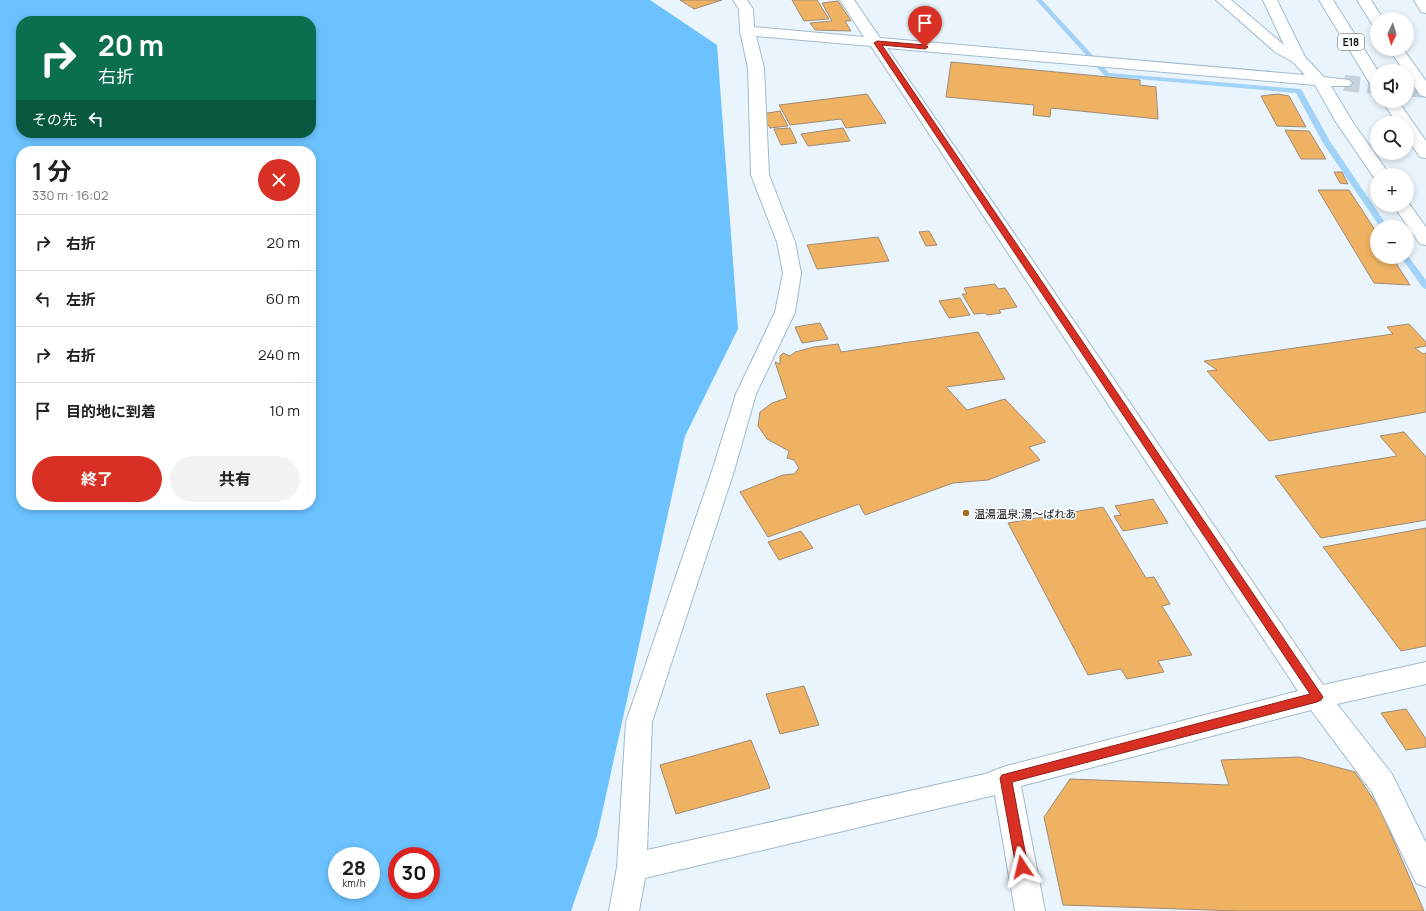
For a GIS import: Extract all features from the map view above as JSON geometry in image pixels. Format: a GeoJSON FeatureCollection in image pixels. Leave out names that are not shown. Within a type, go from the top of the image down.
{"type":"FeatureCollection","features":[{"type":"Feature","properties":{"kind":"main road"},"geometry":{"type":"LineString","coordinates":[[624,911],[632,867],[639,722],[723,471],[746,394],[785,312],[792,273],[786,242],[760,176],[756,68],[747,31],[746,10],[740,0]]}},
{"type":"Feature","properties":{"kind":"main road"},"geometry":{"type":"LineString","coordinates":[[847,0],[1317,697],[1382,783],[1426,873]]}},
{"type":"Feature","properties":{"kind":"main road"},"geometry":{"type":"LineString","coordinates":[[1223,0],[1280,49],[1298,59],[1320,81],[1344,122],[1376,168]]}},
{"type":"Feature","properties":{"kind":"main road"},"geometry":{"type":"LineString","coordinates":[[1270,0],[1298,59]]}},
{"type":"Feature","properties":{"kind":"main road","name":"E18"},"geometry":{"type":"LineString","coordinates":[[1326,0],[1370,71]]}},
{"type":"Feature","properties":{"kind":"main road"},"geometry":{"type":"LineString","coordinates":[[1364,0],[1372,12]]}},
{"type":"Feature","properties":{"kind":"main road"},"geometry":{"type":"LineString","coordinates":[[1421,0],[1426,9]]}},
{"type":"Feature","properties":{"kind":"main road"},"geometry":{"type":"LineString","coordinates":[[747,31],[1344,82]]}},
{"type":"Feature","properties":{"kind":"main road"},"geometry":{"type":"LineString","coordinates":[[1401,56],[1426,92]]}},
{"type":"Feature","properties":{"kind":"main road"},"geometry":{"type":"LineString","coordinates":[[1414,136],[1426,153]]}},
{"type":"Feature","properties":{"kind":"main road"},"geometry":{"type":"LineString","coordinates":[[1407,212],[1426,240]]}},
{"type":"Feature","properties":{"kind":"main road"},"geometry":{"type":"LineString","coordinates":[[632,867],[987,786],[1006,778],[1317,697],[1426,673]]}},
{"type":"Feature","properties":{"kind":"main road"},"geometry":{"type":"LineString","coordinates":[[1006,778],[1030,911]]}},
{"type":"Feature","properties":{"kind":"shaded area"},"geometry":{"type":"Polygon","coordinates":[[[0,0],[650,0],[717,45],[738,329],[685,436],[597,836],[571,911],[0,911],[0,0]]]}},
{"type":"Feature","properties":{"kind":"building"},"geometry":{"type":"Polygon","coordinates":[[[680,0],[722,0],[694,9],[680,0]]]}},
{"type":"Feature","properties":{"kind":"building"},"geometry":{"type":"Polygon","coordinates":[[[792,0],[817,0],[829,19],[804,21],[792,0]]]}},
{"type":"Feature","properties":{"kind":"building"},"geometry":{"type":"Polygon","coordinates":[[[838,1],[851,21],[845,21],[851,31],[815,30],[810,23],[832,21],[822,3],[838,1]]]}},
{"type":"Feature","properties":{"kind":"building"},"geometry":{"type":"Polygon","coordinates":[[[951,62],[1140,80],[1140,85],[1156,87],[1158,119],[1051,108],[1050,117],[1033,115],[1034,105],[946,97],[951,62]]]}},
{"type":"Feature","properties":{"kind":"building"},"geometry":{"type":"Polygon","coordinates":[[[867,94],[886,123],[846,128],[841,119],[790,125],[779,105],[867,94]]]}},
{"type":"Feature","properties":{"kind":"building"},"geometry":{"type":"Polygon","coordinates":[[[1278,94],[1289,96],[1306,127],[1277,126],[1261,96],[1278,94]]]}},
{"type":"Feature","properties":{"kind":"building"},"geometry":{"type":"Polygon","coordinates":[[[780,111],[788,126],[770,128],[762,114],[780,111]]]}},
{"type":"Feature","properties":{"kind":"building"},"geometry":{"type":"Polygon","coordinates":[[[790,128],[797,143],[781,145],[774,129],[790,128]]]}},
{"type":"Feature","properties":{"kind":"building"},"geometry":{"type":"Polygon","coordinates":[[[843,128],[850,141],[808,146],[801,134],[843,128]]]}},
{"type":"Feature","properties":{"kind":"building"},"geometry":{"type":"Polygon","coordinates":[[[1285,130],[1309,131],[1326,159],[1301,159],[1285,130]]]}},
{"type":"Feature","properties":{"kind":"building"},"geometry":{"type":"Polygon","coordinates":[[[1334,172],[1342,172],[1348,184],[1340,183],[1334,172]]]}},
{"type":"Feature","properties":{"kind":"building"},"geometry":{"type":"Polygon","coordinates":[[[1318,190],[1349,190],[1370,222],[1370,264],[1396,264],[1410,285],[1374,283],[1318,190]]]}},
{"type":"Feature","properties":{"kind":"building"},"geometry":{"type":"Polygon","coordinates":[[[929,231],[937,245],[926,246],[919,232],[929,231]]]}},
{"type":"Feature","properties":{"kind":"building"},"geometry":{"type":"Polygon","coordinates":[[[878,237],[889,261],[817,269],[807,245],[878,237]]]}},
{"type":"Feature","properties":{"kind":"building"},"geometry":{"type":"Polygon","coordinates":[[[995,284],[998,289],[1005,288],[1017,307],[999,310],[1001,313],[987,315],[985,313],[974,314],[962,294],[967,294],[964,288],[995,284]]]}},
{"type":"Feature","properties":{"kind":"building"},"geometry":{"type":"Polygon","coordinates":[[[960,298],[970,315],[949,318],[939,301],[960,298]]]}},
{"type":"Feature","properties":{"kind":"building"},"geometry":{"type":"Polygon","coordinates":[[[820,323],[828,339],[802,343],[795,327],[820,323]]]}},
{"type":"Feature","properties":{"kind":"building"},"geometry":{"type":"Polygon","coordinates":[[[1409,324],[1426,342],[1426,346],[1415,348],[1423,354],[1426,353],[1426,412],[1269,441],[1207,371],[1217,370],[1204,361],[1393,334],[1387,327],[1409,324]]]}},
{"type":"Feature","properties":{"kind":"building"},"geometry":{"type":"Polygon","coordinates":[[[978,332],[1005,379],[946,387],[967,410],[1005,399],[1046,442],[1029,447],[1040,460],[988,480],[953,483],[865,515],[859,504],[768,537],[740,492],[783,475],[794,474],[799,468],[794,460],[787,458],[789,451],[767,439],[758,426],[760,412],[772,403],[787,398],[775,362],[780,364],[780,356],[783,353],[790,356],[795,352],[814,347],[838,344],[841,352],[978,332]]]}},
{"type":"Feature","properties":{"kind":"building"},"geometry":{"type":"Polygon","coordinates":[[[1404,432],[1426,457],[1426,520],[1321,538],[1275,476],[1397,456],[1380,436],[1404,432]]]}},
{"type":"Feature","properties":{"kind":"building"},"geometry":{"type":"Polygon","coordinates":[[[1153,499],[1168,523],[1123,531],[1114,516],[1121,515],[1115,506],[1153,499]]]}},
{"type":"Feature","properties":{"kind":"building"},"geometry":{"type":"Polygon","coordinates":[[[1103,507],[1146,578],[1154,577],[1170,604],[1162,606],[1192,655],[1158,661],[1164,672],[1127,679],[1121,669],[1088,675],[1008,523],[1103,507]]]}},
{"type":"Feature","properties":{"kind":"building"},"geometry":{"type":"Polygon","coordinates":[[[1426,528],[1426,646],[1401,651],[1323,547],[1426,528]]]}},
{"type":"Feature","properties":{"kind":"building"},"geometry":{"type":"Polygon","coordinates":[[[801,531],[813,548],[779,560],[768,542],[801,531]]]}},
{"type":"Feature","properties":{"kind":"building"},"geometry":{"type":"Polygon","coordinates":[[[804,686],[819,725],[780,734],[766,694],[804,686]]]}},
{"type":"Feature","properties":{"kind":"building"},"geometry":{"type":"Polygon","coordinates":[[[1406,709],[1426,739],[1426,747],[1406,750],[1381,713],[1406,709]]]}},
{"type":"Feature","properties":{"kind":"building"},"geometry":{"type":"Polygon","coordinates":[[[751,740],[770,788],[676,814],[660,765],[751,740]]]}},
{"type":"Feature","properties":{"kind":"building"},"geometry":{"type":"Polygon","coordinates":[[[1299,757],[1355,772],[1380,809],[1424,911],[1238,911],[1063,905],[1044,817],[1070,779],[1229,785],[1221,760],[1299,757]]]}},
{"type":"Feature","properties":{"kind":"waterway"},"geometry":{"type":"LineString","coordinates":[[1039,0],[1107,75],[1298,91],[1327,143],[1379,220]]}},
{"type":"Feature","properties":{"kind":"waterway"},"geometry":{"type":"LineString","coordinates":[[1410,264],[1426,286]]}},
{"type":"Feature","properties":{"kind":"tunnel"},"geometry":{"type":"LineString","coordinates":[[1344,83],[1370,85]]}},
{"type":"Feature","properties":{"kind":"tunnel"},"geometry":{"type":"LineString","coordinates":[[1414,89],[1426,90]]}},
{"type":"Feature","properties":{"kind":"place","name":"温湯温泉;湯〜ぱれあ"},"geometry":{"type":"Point","coordinates":[966,513]}},
{"type":"Feature","properties":{"kind":"route"},"geometry":{"type":"LineString","coordinates":[[925,47],[877,43],[1317,697],[1006,778],[1022,867]]}}]}
